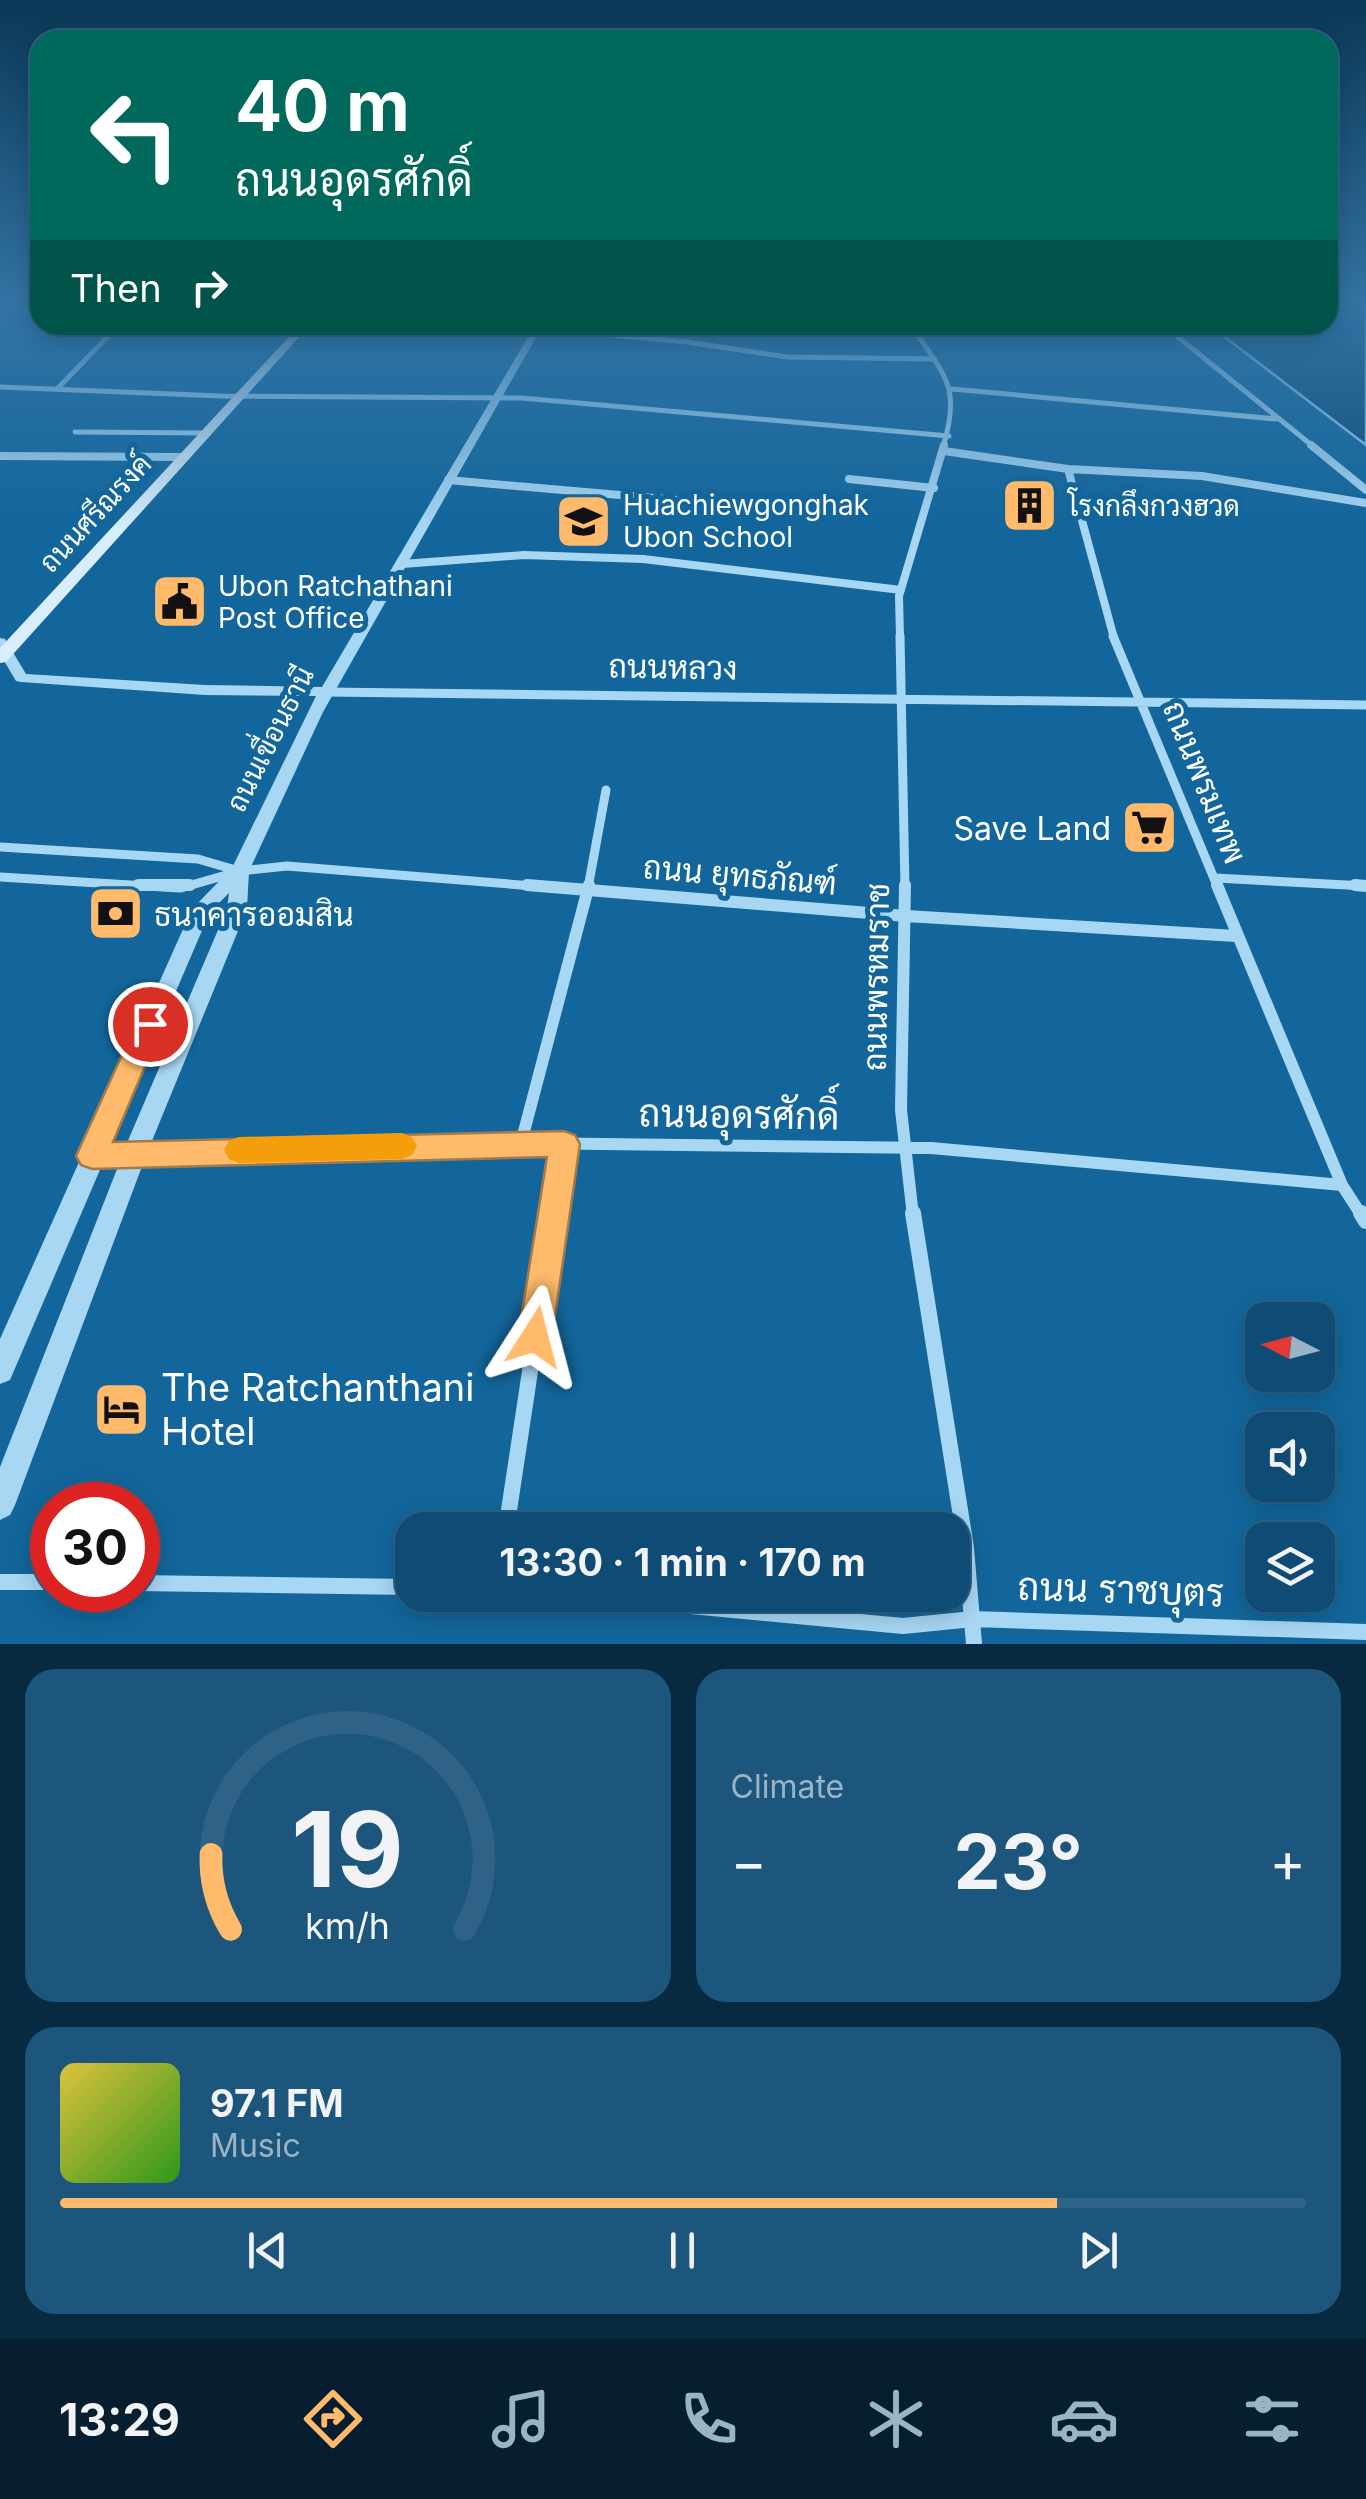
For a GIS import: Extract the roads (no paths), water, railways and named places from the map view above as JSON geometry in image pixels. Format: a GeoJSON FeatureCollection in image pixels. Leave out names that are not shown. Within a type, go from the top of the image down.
{"type":"FeatureCollection","features":[{"type":"Feature","properties":{"kind":"main road","name":"ถนนศรีณรงค์"},"geometry":{"type":"LineString","coordinates":[[1,651],[257,378]]}},
{"type":"Feature","properties":{"kind":"street"},"geometry":{"type":"LineString","coordinates":[[58,389],[69,378]]}},
{"type":"Feature","properties":{"kind":"street","name":"ถนนเขื่อนธานี"},"geometry":{"type":"LineString","coordinates":[[0,1370],[202,909],[240,871],[327,692],[509,378]]}},
{"type":"Feature","properties":{"kind":"street"},"geometry":{"type":"LineString","coordinates":[[946,378],[952,389],[1090,399],[1276,420]]}},
{"type":"Feature","properties":{"kind":"street"},"geometry":{"type":"LineString","coordinates":[[1226,378],[1366,490]]}},
{"type":"Feature","properties":{"kind":"street"},"geometry":{"type":"LineString","coordinates":[[0,387],[240,396],[497,399],[949,436]]}},
{"type":"Feature","properties":{"kind":"street","name":"ถนนพรหมราช"},"geometry":{"type":"LineString","coordinates":[[952,389],[954,412],[949,436],[902,590],[898,626],[904,697],[906,916],[901,1110],[966,1548],[974,1644]]}},
{"type":"Feature","properties":{"kind":"street"},"geometry":{"type":"LineString","coordinates":[[75,432],[208,433]]}},
{"type":"Feature","properties":{"kind":"street"},"geometry":{"type":"LineString","coordinates":[[944,451],[1068,470],[1202,476],[1366,503]]}},
{"type":"Feature","properties":{"kind":"street"},"geometry":{"type":"LineString","coordinates":[[0,456],[186,457]]}},
{"type":"Feature","properties":{"kind":"street","name":"ถนนพรมเทพ"},"geometry":{"type":"LineString","coordinates":[[1068,470],[1109,625],[1342,1185],[1366,1221]]}},
{"type":"Feature","properties":{"kind":"street"},"geometry":{"type":"LineString","coordinates":[[849,479],[934,488]]}},
{"type":"Feature","properties":{"kind":"street"},"geometry":{"type":"LineString","coordinates":[[448,480],[700,502]]}},
{"type":"Feature","properties":{"kind":"street"},"geometry":{"type":"LineString","coordinates":[[402,564],[524,555],[644,559],[902,590]]}},
{"type":"Feature","properties":{"kind":"street","name":"ถนนหลวง"},"geometry":{"type":"LineString","coordinates":[[1,651],[21,678],[190,690],[1366,704]]}},
{"type":"Feature","properties":{"kind":"street"},"geometry":{"type":"LineString","coordinates":[[521,1143],[588,890],[606,790]]}},
{"type":"Feature","properties":{"kind":"street"},"geometry":{"type":"LineString","coordinates":[[0,847],[198,859],[240,871]]}},
{"type":"Feature","properties":{"kind":"street","name":"ถนน ยุทธภัณฑ์"},"geometry":{"type":"LineString","coordinates":[[240,871],[287,866],[906,916],[1236,936]]}},
{"type":"Feature","properties":{"kind":"street"},"geometry":{"type":"LineString","coordinates":[[0,876],[181,888],[240,871]]}},
{"type":"Feature","properties":{"kind":"street","name":"ถนนเขื่อนธานี"},"geometry":{"type":"LineString","coordinates":[[0,1506],[135,1153],[237,908],[240,871]]}},
{"type":"Feature","properties":{"kind":"street"},"geometry":{"type":"LineString","coordinates":[[1215,878],[1366,886]]}},
{"type":"Feature","properties":{"kind":"street","name":"ถนนอุดรศักดิ์"},"geometry":{"type":"LineString","coordinates":[[135,1153],[521,1143],[904,1148],[1342,1185]]}},
{"type":"Feature","properties":{"kind":"street"},"geometry":{"type":"LineString","coordinates":[[509,1512],[564,1144]]}},
{"type":"Feature","properties":{"kind":"street"},"geometry":{"type":"LineString","coordinates":[[92,1156],[135,1153]]}},
{"type":"Feature","properties":{"kind":"street"},"geometry":{"type":"LineString","coordinates":[[0,1582],[30,1582]]}},
{"type":"Feature","properties":{"kind":"street"},"geometry":{"type":"LineString","coordinates":[[160,1583],[395,1586]]}},
{"type":"Feature","properties":{"kind":"street","name":"ถนน ราชบุตร"},"geometry":{"type":"LineString","coordinates":[[754,1612],[902,1626],[973,1619],[1366,1632]]}},
{"type":"Feature","properties":{"kind":"water"},"geometry":{"type":"Polygon","coordinates":[[[1278,378],[1366,378],[1366,445],[1278,378]]]}},
{"type":"Feature","properties":{"kind":"place","name":"โรงกลึงกวงฮวด"},"geometry":{"type":"Point","coordinates":[1029,506]}},
{"type":"Feature","properties":{"kind":"place","name":"Huachiewgonghak Ubon School"},"geometry":{"type":"Point","coordinates":[584,521]}},
{"type":"Feature","properties":{"kind":"place","name":"Ubon Ratchathani Post Office"},"geometry":{"type":"Point","coordinates":[179,602]}},
{"type":"Feature","properties":{"kind":"place","name":"Save Land"},"geometry":{"type":"Point","coordinates":[1150,828]}},
{"type":"Feature","properties":{"kind":"place","name":"ธนาคารออมสิน"},"geometry":{"type":"Point","coordinates":[115,914]}},
{"type":"Feature","properties":{"kind":"place","name":"The Ratchanthani Hotel"},"geometry":{"type":"Point","coordinates":[122,1409]}}]}
